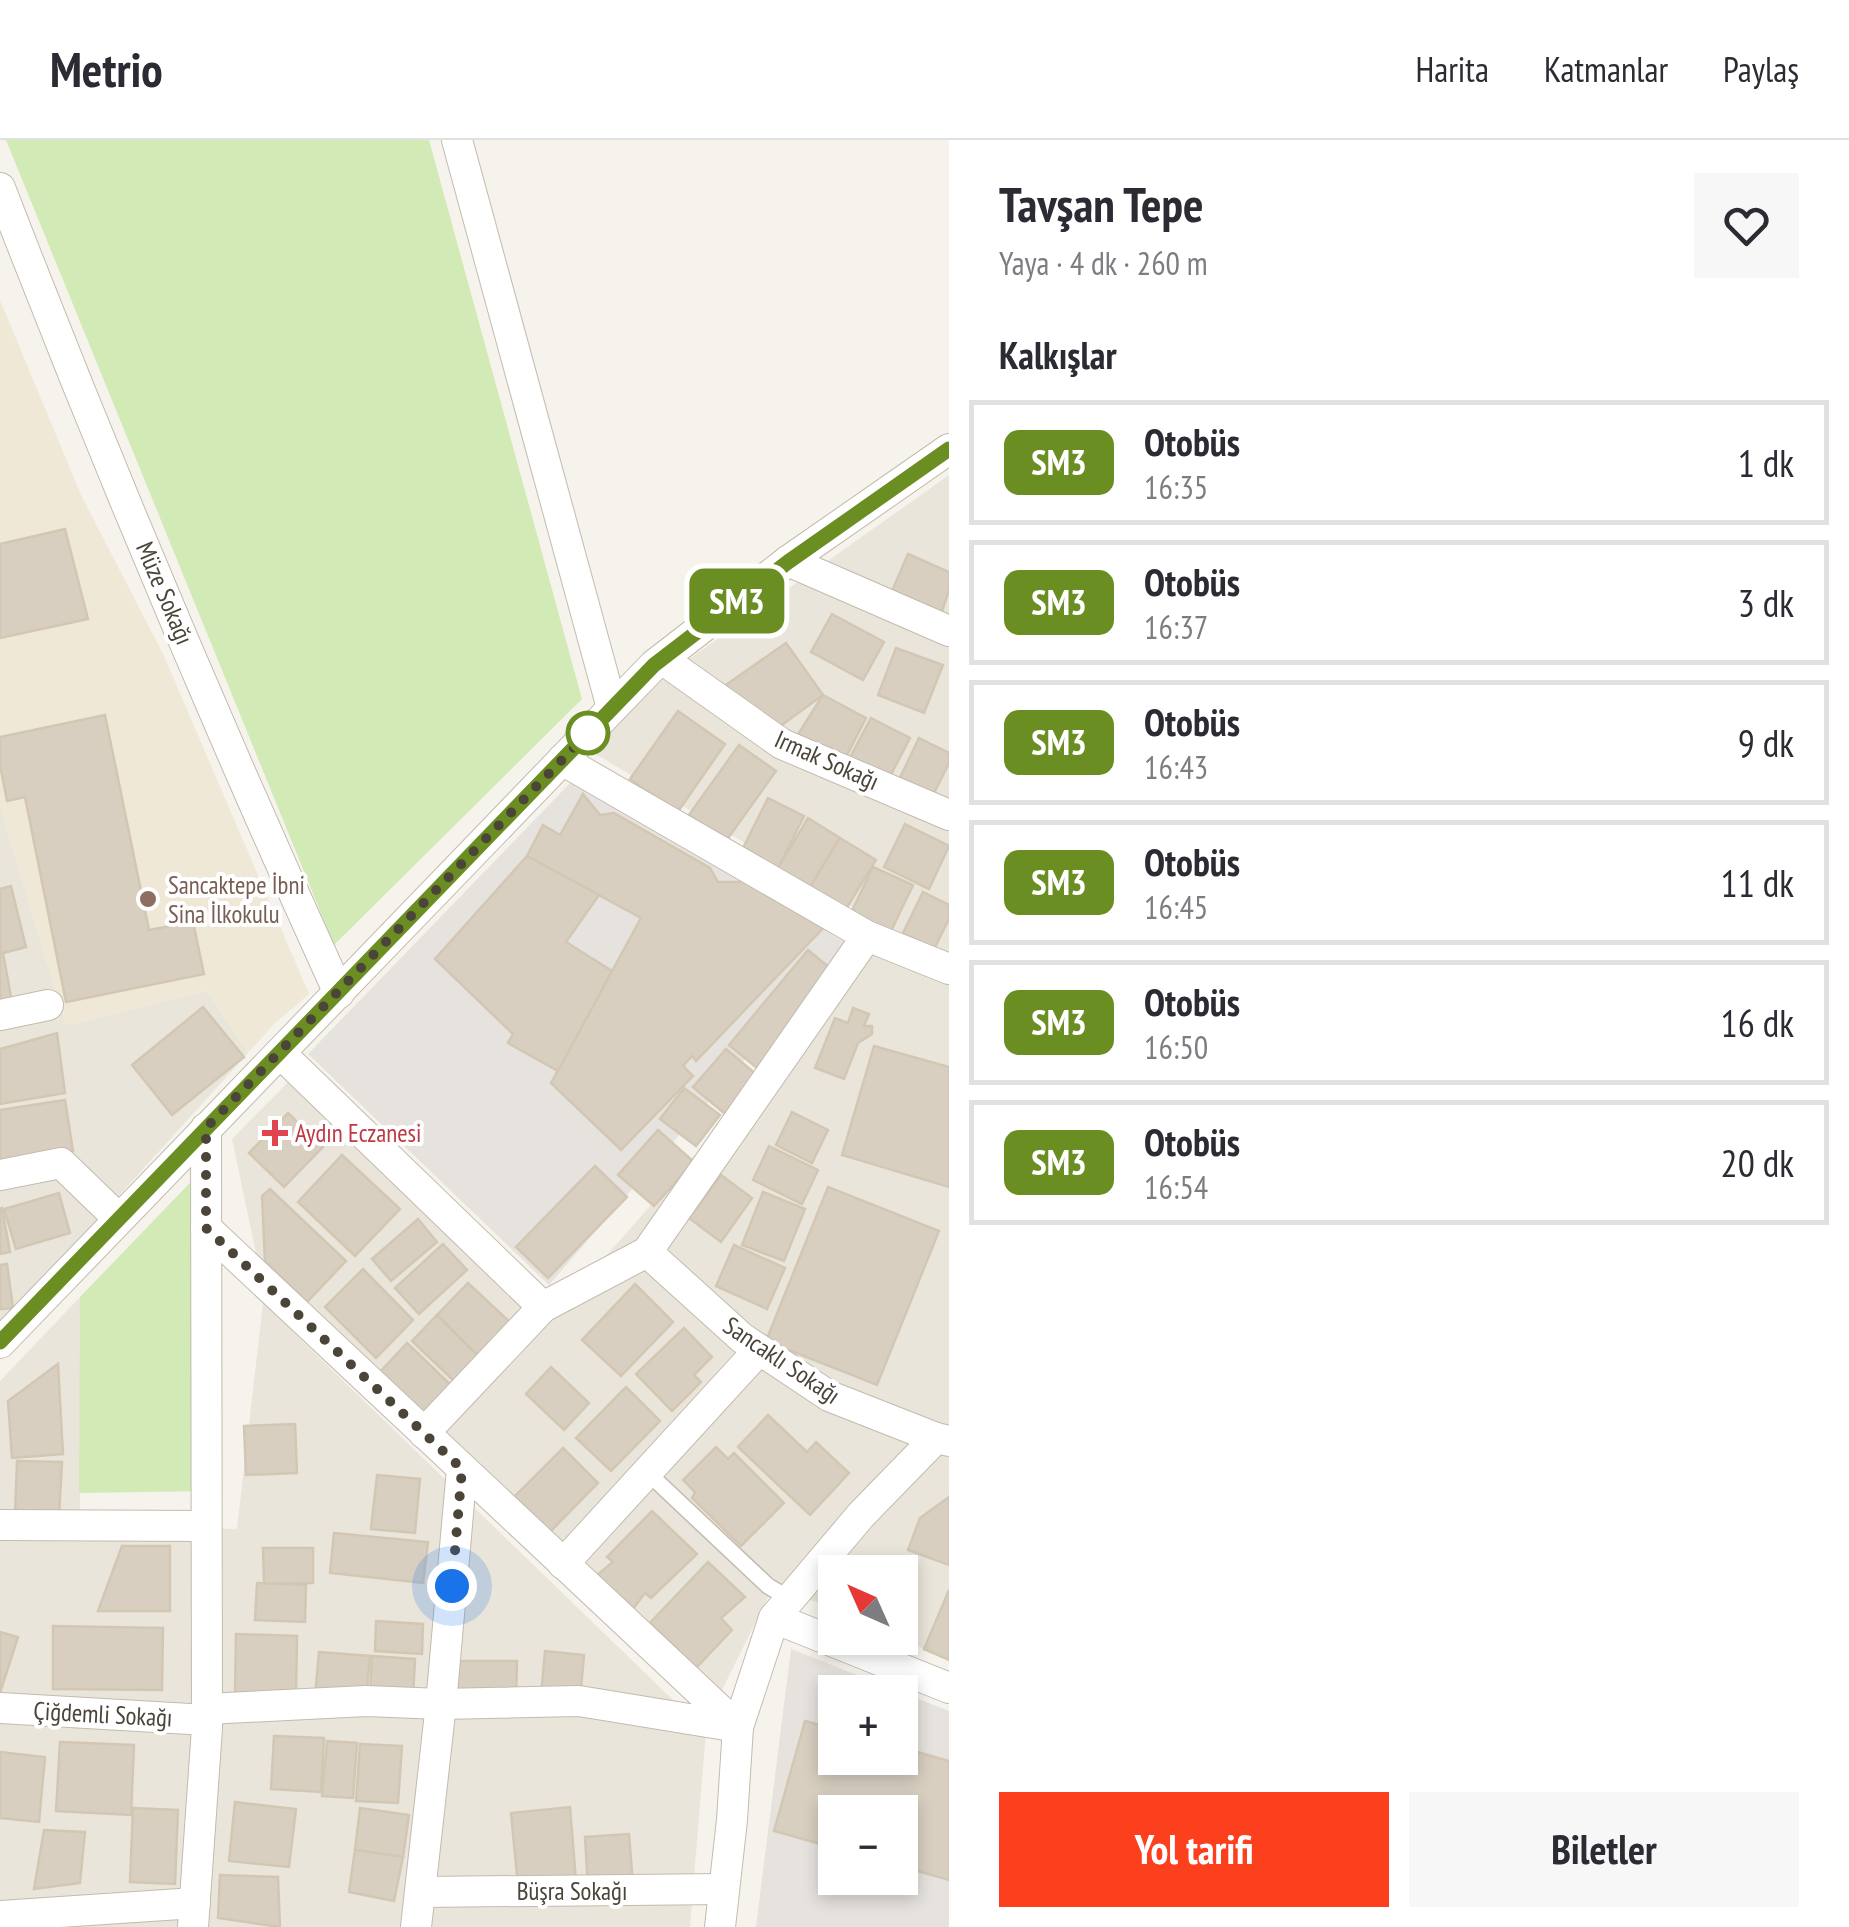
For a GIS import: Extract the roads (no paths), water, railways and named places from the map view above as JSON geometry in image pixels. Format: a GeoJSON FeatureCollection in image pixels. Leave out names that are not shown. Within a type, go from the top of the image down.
{"type":"FeatureCollection","features":[{"type":"Feature","properties":{"kind":"street"},"geometry":{"type":"LineString","coordinates":[[458,140],[612,708]]}},
{"type":"Feature","properties":{"kind":"street","name":"Müze Sokağı"},"geometry":{"type":"LineString","coordinates":[[0,188],[250,799],[339,993]]}},
{"type":"Feature","properties":{"kind":"street"},"geometry":{"type":"LineString","coordinates":[[0,1343],[662,659],[788,562],[949,448]]}},
{"type":"Feature","properties":{"kind":"street"},"geometry":{"type":"LineString","coordinates":[[788,562],[949,631]]}},
{"type":"Feature","properties":{"kind":"street","name":"Irmak Sokağı"},"geometry":{"type":"LineString","coordinates":[[662,659],[782,744],[949,815]]}},
{"type":"Feature","properties":{"kind":"street"},"geometry":{"type":"LineString","coordinates":[[562,760],[866,936],[949,970]]}},
{"type":"Feature","properties":{"kind":"street"},"geometry":{"type":"LineString","coordinates":[[424,1433],[543,1307],[646,1252],[866,936]]}},
{"type":"Feature","properties":{"kind":"street"},"geometry":{"type":"LineString","coordinates":[[0,1015],[48,1005]]}},
{"type":"Feature","properties":{"kind":"street"},"geometry":{"type":"LineString","coordinates":[[280,1053],[543,1307]]}},
{"type":"Feature","properties":{"kind":"street"},"geometry":{"type":"LineString","coordinates":[[0,1916],[194,1915],[207,1715],[206,1128]]}},
{"type":"Feature","properties":{"kind":"street"},"geometry":{"type":"LineString","coordinates":[[0,1175],[61,1163],[119,1218]]}},
{"type":"Feature","properties":{"kind":"street"},"geometry":{"type":"LineString","coordinates":[[206,1228],[738,1728]]}},
{"type":"Feature","properties":{"kind":"street","name":"Sancaklı Sokağı"},"geometry":{"type":"LineString","coordinates":[[646,1252],[759,1350],[828,1396],[942,1439]]}},
{"type":"Feature","properties":{"kind":"street"},"geometry":{"type":"LineString","coordinates":[[563,1564],[759,1350]]}},
{"type":"Feature","properties":{"kind":"street"},"geometry":{"type":"LineString","coordinates":[[720,1927],[738,1728],[782,1609],[861,1515],[942,1439]]}},
{"type":"Feature","properties":{"kind":"street"},"geometry":{"type":"LineString","coordinates":[[416,1927],[462,1469]]}},
{"type":"Feature","properties":{"kind":"street"},"geometry":{"type":"LineString","coordinates":[[0,1525],[206,1526]]}},
{"type":"Feature","properties":{"kind":"street"},"geometry":{"type":"LineString","coordinates":[[782,1609],[949,1688]]}},
{"type":"Feature","properties":{"kind":"street","name":"Çiğdemli Sokağı"},"geometry":{"type":"LineString","coordinates":[[0,1708],[207,1715],[366,1701],[579,1701],[738,1728]]}},
{"type":"Feature","properties":{"kind":"street","name":"Büşra Sokağı"},"geometry":{"type":"LineString","coordinates":[[420,1892],[724,1889]]}},
{"type":"Feature","properties":{"kind":"lane"},"geometry":{"type":"LineString","coordinates":[[647,1472],[768,1586],[782,1609]]}},
{"type":"Feature","properties":{"kind":"place","name":"Sancaktepe İbni Sina İlkokulu"},"geometry":{"type":"Point","coordinates":[148,899]}},
{"type":"Feature","properties":{"kind":"place","name":"Aydın Eczanesi"},"geometry":{"type":"Point","coordinates":[275,1133]}}]}
